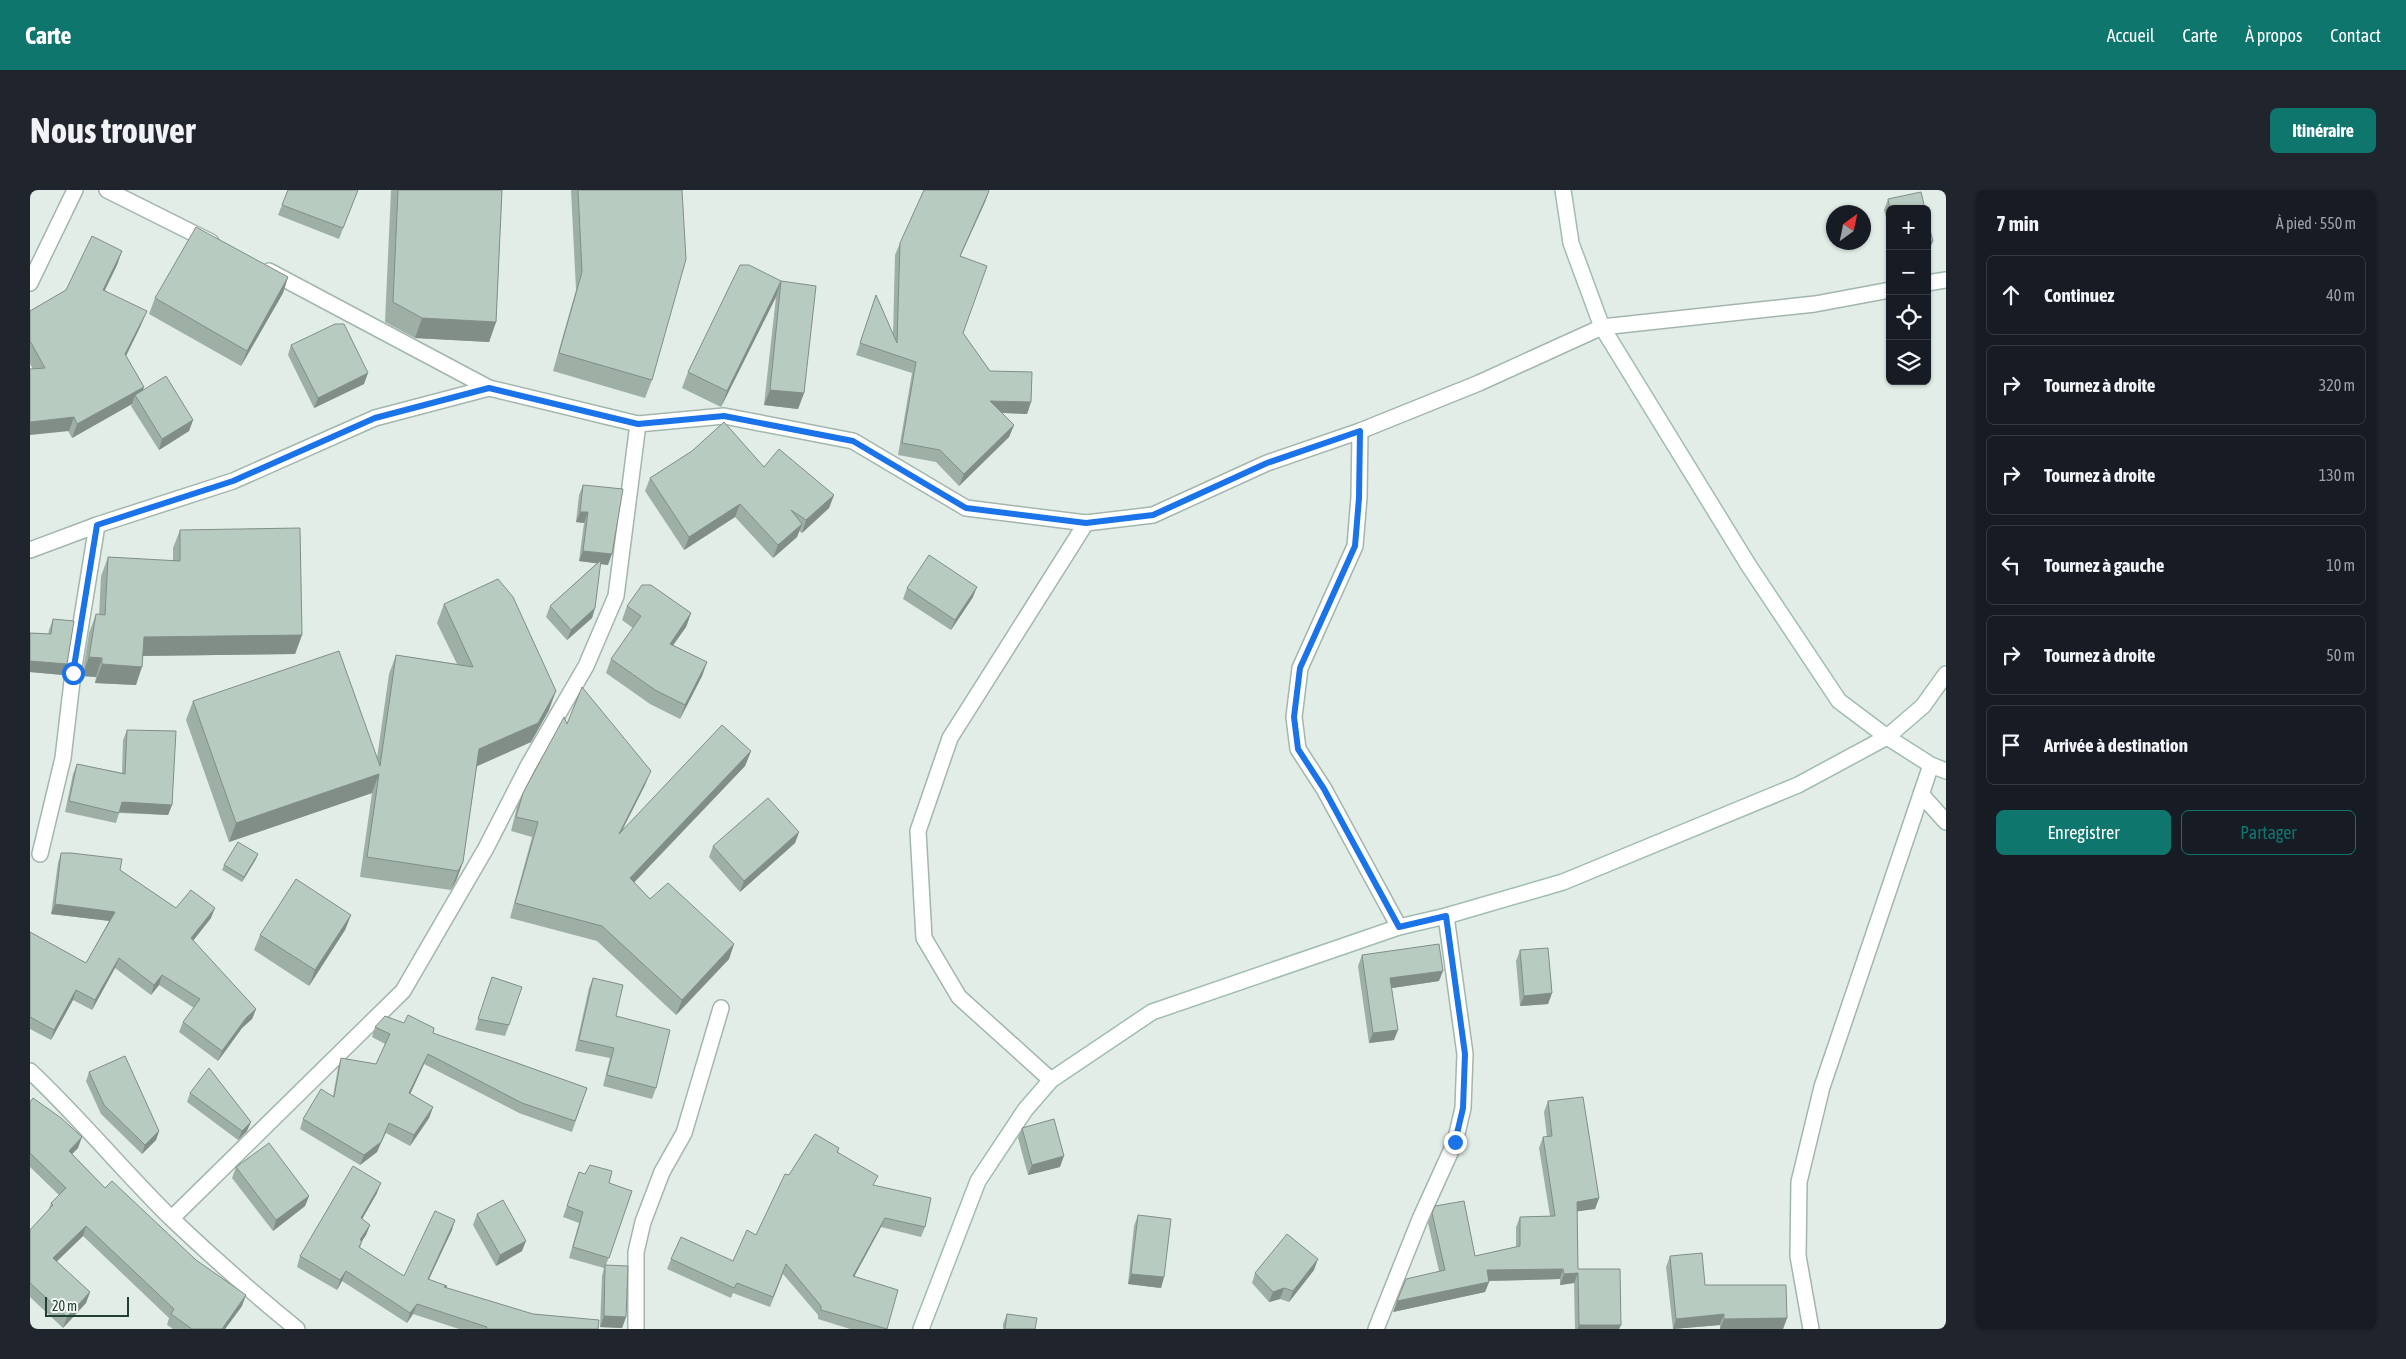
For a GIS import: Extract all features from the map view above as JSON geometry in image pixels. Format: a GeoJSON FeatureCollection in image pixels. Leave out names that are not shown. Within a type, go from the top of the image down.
{"type":"FeatureCollection","features":[{"type":"Feature","properties":{"kind":"street"},"geometry":{"type":"LineString","coordinates":[[30,283],[75,190]]}},
{"type":"Feature","properties":{"kind":"street"},"geometry":{"type":"LineString","coordinates":[[107,190],[226,249]]}},
{"type":"Feature","properties":{"kind":"street"},"geometry":{"type":"LineString","coordinates":[[1563,190],[1571,243],[1602,327],[1749,566],[1839,701],[1887,737],[1931,765],[1946,771]]}},
{"type":"Feature","properties":{"kind":"street"},"geometry":{"type":"LineString","coordinates":[[259,266],[489,388],[638,424],[724,416],[853,441],[966,508],[1086,523],[1153,515],[1267,463],[1360,431],[1479,383],[1602,327],[1815,304],[1886,291]]}},
{"type":"Feature","properties":{"kind":"street"},"geometry":{"type":"LineString","coordinates":[[1931,282],[1946,280]]}},
{"type":"Feature","properties":{"kind":"street"},"geometry":{"type":"LineString","coordinates":[[30,550],[97,525],[233,481],[375,418],[489,388]]}},
{"type":"Feature","properties":{"kind":"street"},"geometry":{"type":"LineString","coordinates":[[172,1218],[403,991],[486,848],[528,766],[586,666],[616,596],[638,424]]}},
{"type":"Feature","properties":{"kind":"street"},"geometry":{"type":"LineString","coordinates":[[1360,431],[1359,498],[1355,546],[1300,668],[1294,717],[1298,749],[1324,789],[1399,927]]}},
{"type":"Feature","properties":{"kind":"street"},"geometry":{"type":"LineString","coordinates":[[1052,1080],[959,997],[924,938],[918,831],[950,738],[1086,523]]}},
{"type":"Feature","properties":{"kind":"street"},"geometry":{"type":"LineString","coordinates":[[40,854],[63,758],[73,673],[97,525]]}},
{"type":"Feature","properties":{"kind":"street"},"geometry":{"type":"LineString","coordinates":[[921,1329],[978,1181],[1025,1110],[1052,1080],[1152,1012],[1399,927],[1446,916],[1563,882],[1798,785],[1887,737],[1923,706],[1946,674]]}},
{"type":"Feature","properties":{"kind":"street"},"geometry":{"type":"LineString","coordinates":[[1810,1329],[1798,1256],[1799,1182],[1822,1087],[1931,765]]}},
{"type":"Feature","properties":{"kind":"street"},"geometry":{"type":"LineString","coordinates":[[1921,794],[1946,822]]}},
{"type":"Feature","properties":{"kind":"street"},"geometry":{"type":"LineString","coordinates":[[1376,1329],[1420,1219],[1455,1142],[1463,1108],[1465,1054],[1446,916]]}},
{"type":"Feature","properties":{"kind":"street"},"geometry":{"type":"LineString","coordinates":[[636,1329],[636,1252],[643,1222],[662,1172],[684,1133],[721,1008]]}},
{"type":"Feature","properties":{"kind":"street"},"geometry":{"type":"LineString","coordinates":[[30,1071],[172,1218],[258,1298],[297,1329]]}},
{"type":"Feature","properties":{"kind":"building"},"geometry":{"type":"Polygon","coordinates":[[[288,190],[358,190],[343,228],[282,205],[288,190]]]}},
{"type":"Feature","properties":{"kind":"building"},"geometry":{"type":"Polygon","coordinates":[[[398,190],[502,190],[496,322],[422,318],[393,302],[398,190]]]}},
{"type":"Feature","properties":{"kind":"building"},"geometry":{"type":"Polygon","coordinates":[[[578,190],[682,190],[686,259],[652,380],[559,353],[582,272],[578,190]]]}},
{"type":"Feature","properties":{"kind":"building"},"geometry":{"type":"Polygon","coordinates":[[[924,190],[989,191],[960,256],[987,266],[963,333],[990,371],[1032,372],[1031,402],[990,401],[1014,425],[964,474],[940,450],[902,443],[916,362],[860,343],[876,295],[897,343],[900,243],[924,190]]]}},
{"type":"Feature","properties":{"kind":"building"},"geometry":{"type":"Polygon","coordinates":[[[1921,192],[1924,205],[1889,205],[1888,199],[1921,192]]]}},
{"type":"Feature","properties":{"kind":"building"},"geometry":{"type":"Polygon","coordinates":[[[196,227],[288,277],[247,351],[155,298],[196,227]]]}},
{"type":"Feature","properties":{"kind":"building"},"geometry":{"type":"Polygon","coordinates":[[[92,236],[122,251],[103,290],[147,311],[125,354],[144,387],[77,424],[74,417],[30,422],[30,369],[45,368],[30,341],[30,311],[66,290],[92,236]]]}},
{"type":"Feature","properties":{"kind":"building"},"geometry":{"type":"Polygon","coordinates":[[[740,265],[749,265],[781,281],[727,391],[688,372],[740,265]]]}},
{"type":"Feature","properties":{"kind":"building"},"geometry":{"type":"Polygon","coordinates":[[[781,281],[816,286],[804,393],[770,390],[781,281]]]}},
{"type":"Feature","properties":{"kind":"building"},"geometry":{"type":"Polygon","coordinates":[[[335,324],[344,324],[368,373],[318,398],[291,345],[335,324]]]}},
{"type":"Feature","properties":{"kind":"building"},"geometry":{"type":"Polygon","coordinates":[[[166,376],[193,420],[162,439],[135,395],[166,376]]]}},
{"type":"Feature","properties":{"kind":"building"},"geometry":{"type":"Polygon","coordinates":[[[724,422],[764,467],[779,449],[834,495],[806,520],[791,510],[802,524],[778,545],[740,504],[689,537],[650,478],[692,451],[724,422]]]}},
{"type":"Feature","properties":{"kind":"building"},"geometry":{"type":"Polygon","coordinates":[[[583,485],[623,489],[612,554],[583,551],[588,512],[580,512],[583,485]]]}},
{"type":"Feature","properties":{"kind":"building"},"geometry":{"type":"Polygon","coordinates":[[[300,528],[302,635],[144,637],[142,667],[102,664],[102,658],[89,657],[96,614],[105,615],[108,557],[180,561],[180,530],[300,528]]]}},
{"type":"Feature","properties":{"kind":"building"},"geometry":{"type":"Polygon","coordinates":[[[929,555],[977,587],[955,620],[907,588],[929,555]]]}},
{"type":"Feature","properties":{"kind":"building"},"geometry":{"type":"Polygon","coordinates":[[[601,560],[595,608],[571,630],[550,606],[601,560]]]}},
{"type":"Feature","properties":{"kind":"building"},"geometry":{"type":"Polygon","coordinates":[[[498,579],[513,597],[556,691],[538,723],[479,749],[463,862],[458,871],[367,857],[379,774],[236,823],[193,701],[339,651],[380,766],[396,655],[473,667],[444,604],[498,579]]]}},
{"type":"Feature","properties":{"kind":"building"},"geometry":{"type":"Polygon","coordinates":[[[642,585],[651,585],[691,613],[670,644],[707,662],[685,705],[655,690],[611,659],[641,616],[627,606],[642,585]]]}},
{"type":"Feature","properties":{"kind":"building"},"geometry":{"type":"Polygon","coordinates":[[[53,619],[74,621],[67,664],[30,661],[30,633],[51,634],[53,619]]]}},
{"type":"Feature","properties":{"kind":"building"},"geometry":{"type":"Polygon","coordinates":[[[582,687],[651,771],[619,834],[722,725],[751,751],[630,878],[650,899],[668,883],[734,944],[682,1000],[602,926],[515,903],[538,822],[516,817],[523,793],[564,717],[567,724],[582,687]]]}},
{"type":"Feature","properties":{"kind":"building"},"geometry":{"type":"Polygon","coordinates":[[[127,730],[176,731],[172,805],[122,802],[119,813],[69,801],[77,764],[125,774],[127,730]]]}},
{"type":"Feature","properties":{"kind":"building"},"geometry":{"type":"Polygon","coordinates":[[[768,798],[799,832],[744,881],[713,846],[768,798]]]}},
{"type":"Feature","properties":{"kind":"building"},"geometry":{"type":"Polygon","coordinates":[[[238,842],[258,854],[244,877],[224,865],[238,842]]]}},
{"type":"Feature","properties":{"kind":"building"},"geometry":{"type":"Polygon","coordinates":[[[61,853],[122,859],[120,870],[176,908],[191,890],[215,908],[191,938],[256,1009],[246,1018],[222,1051],[183,1022],[200,999],[162,975],[154,985],[119,958],[95,1000],[76,990],[54,1030],[30,1017],[30,932],[86,963],[115,912],[55,904],[61,853]]]}},
{"type":"Feature","properties":{"kind":"building"},"geometry":{"type":"Polygon","coordinates":[[[296,879],[351,915],[315,970],[260,935],[296,879]]]}},
{"type":"Feature","properties":{"kind":"building"},"geometry":{"type":"Polygon","coordinates":[[[1439,944],[1443,971],[1390,978],[1398,1030],[1373,1033],[1362,955],[1439,944]]]}},
{"type":"Feature","properties":{"kind":"building"},"geometry":{"type":"Polygon","coordinates":[[[1548,948],[1552,993],[1524,996],[1520,950],[1548,948]]]}},
{"type":"Feature","properties":{"kind":"building"},"geometry":{"type":"Polygon","coordinates":[[[492,977],[522,987],[509,1025],[478,1019],[492,977]]]}},
{"type":"Feature","properties":{"kind":"building"},"geometry":{"type":"Polygon","coordinates":[[[593,978],[623,985],[616,1016],[670,1030],[656,1088],[607,1075],[614,1048],[579,1040],[593,978]]]}},
{"type":"Feature","properties":{"kind":"building"},"geometry":{"type":"Polygon","coordinates":[[[408,1015],[434,1028],[433,1033],[587,1088],[575,1121],[522,1103],[428,1054],[409,1093],[433,1107],[414,1135],[389,1123],[381,1142],[364,1155],[303,1119],[321,1089],[334,1097],[341,1058],[376,1064],[390,1034],[375,1027],[385,1016],[404,1023],[408,1015]]]}},
{"type":"Feature","properties":{"kind":"building"},"geometry":{"type":"Polygon","coordinates":[[[125,1056],[159,1131],[145,1145],[104,1105],[89,1072],[125,1056]]]}},
{"type":"Feature","properties":{"kind":"building"},"geometry":{"type":"Polygon","coordinates":[[[209,1068],[251,1122],[242,1131],[190,1093],[209,1068]]]}},
{"type":"Feature","properties":{"kind":"building"},"geometry":{"type":"Polygon","coordinates":[[[1583,1097],[1599,1198],[1577,1202],[1578,1269],[1620,1269],[1621,1325],[1579,1325],[1578,1273],[1564,1274],[1563,1269],[1487,1270],[1489,1282],[1397,1301],[1406,1279],[1445,1270],[1432,1213],[1435,1206],[1464,1201],[1475,1256],[1520,1246],[1520,1217],[1555,1216],[1543,1137],[1552,1136],[1548,1101],[1583,1097]]]}},
{"type":"Feature","properties":{"kind":"building"},"geometry":{"type":"Polygon","coordinates":[[[33,1098],[61,1118],[82,1137],[69,1151],[105,1188],[112,1181],[196,1260],[246,1295],[222,1329],[192,1329],[171,1314],[174,1309],[86,1226],[53,1258],[90,1292],[67,1317],[30,1283],[30,1230],[53,1205],[51,1203],[66,1188],[30,1153],[30,1102],[33,1098]]]}},
{"type":"Feature","properties":{"kind":"building"},"geometry":{"type":"Polygon","coordinates":[[[1054,1119],[1064,1156],[1032,1165],[1022,1128],[1054,1119]]]}},
{"type":"Feature","properties":{"kind":"building"},"geometry":{"type":"Polygon","coordinates":[[[815,1134],[839,1148],[837,1152],[878,1176],[873,1185],[931,1198],[925,1227],[885,1218],[853,1276],[898,1290],[887,1329],[821,1310],[821,1306],[786,1264],[773,1297],[737,1283],[734,1288],[671,1259],[681,1237],[733,1261],[747,1230],[756,1235],[785,1174],[789,1175],[815,1134]]]}},
{"type":"Feature","properties":{"kind":"building"},"geometry":{"type":"Polygon","coordinates":[[[269,1143],[309,1196],[276,1220],[236,1167],[269,1143]]]}},
{"type":"Feature","properties":{"kind":"building"},"geometry":{"type":"Polygon","coordinates":[[[590,1165],[612,1171],[609,1183],[632,1191],[609,1258],[573,1247],[583,1212],[567,1206],[579,1172],[585,1174],[590,1165]]]}},
{"type":"Feature","properties":{"kind":"building"},"geometry":{"type":"Polygon","coordinates":[[[353,1166],[381,1183],[361,1218],[370,1225],[360,1240],[362,1241],[359,1247],[404,1276],[435,1211],[455,1220],[428,1279],[447,1286],[444,1287],[533,1314],[599,1320],[598,1329],[486,1329],[487,1327],[417,1304],[410,1313],[346,1271],[340,1280],[300,1256],[353,1166]]]}},
{"type":"Feature","properties":{"kind":"building"},"geometry":{"type":"Polygon","coordinates":[[[503,1200],[526,1241],[500,1255],[477,1214],[503,1200]]]}},
{"type":"Feature","properties":{"kind":"building"},"geometry":{"type":"Polygon","coordinates":[[[1138,1215],[1171,1219],[1164,1277],[1131,1274],[1138,1215]]]}},
{"type":"Feature","properties":{"kind":"building"},"geometry":{"type":"Polygon","coordinates":[[[1287,1234],[1318,1259],[1293,1291],[1284,1288],[1273,1292],[1255,1273],[1287,1234]]]}},
{"type":"Feature","properties":{"kind":"building"},"geometry":{"type":"Polygon","coordinates":[[[1702,1253],[1705,1285],[1786,1285],[1787,1318],[1724,1319],[1724,1314],[1676,1319],[1670,1256],[1702,1253]]]}},
{"type":"Feature","properties":{"kind":"building"},"geometry":{"type":"Polygon","coordinates":[[[605,1265],[628,1266],[626,1317],[604,1316],[605,1265]]]}},
{"type":"Feature","properties":{"kind":"building"},"geometry":{"type":"Polygon","coordinates":[[[1007,1314],[1037,1318],[1035,1329],[1005,1329],[1007,1314]]]}},
{"type":"Feature","properties":{"kind":"route"},"geometry":{"type":"LineString","coordinates":[[73,673],[97,525],[233,481],[375,418],[489,388],[638,424],[724,416],[853,441],[966,508],[1086,523],[1153,515],[1267,463],[1360,431],[1359,498],[1355,546],[1300,668],[1294,717],[1298,749],[1324,789],[1383,894],[1399,927],[1446,916],[1465,1054],[1463,1108],[1455,1142]]}}]}
